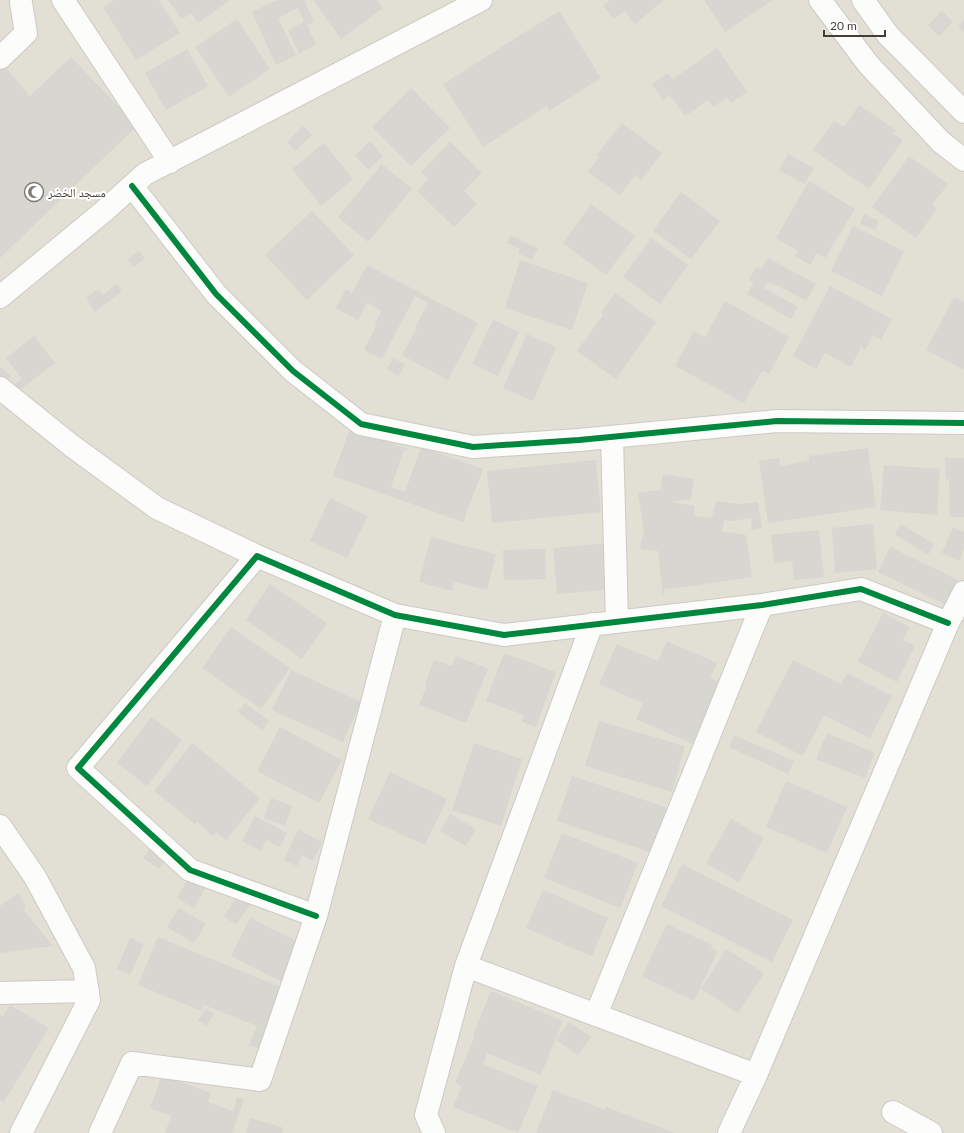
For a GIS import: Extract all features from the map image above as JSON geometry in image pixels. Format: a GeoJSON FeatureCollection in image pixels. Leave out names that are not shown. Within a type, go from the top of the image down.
{"type":"FeatureCollection","features":[{"type":"Feature","properties":{"kind":"street"},"geometry":{"type":"LineString","coordinates":[[63,0],[170,162]]}},
{"type":"Feature","properties":{"kind":"street"},"geometry":{"type":"LineString","coordinates":[[0,297],[103,212],[145,174],[481,0]]}},
{"type":"Feature","properties":{"kind":"street"},"geometry":{"type":"LineString","coordinates":[[820,0],[868,64],[941,142],[964,160]]}},
{"type":"Feature","properties":{"kind":"street"},"geometry":{"type":"LineString","coordinates":[[862,0],[888,35],[964,112]]}},
{"type":"Feature","properties":{"kind":"street"},"geometry":{"type":"LineString","coordinates":[[0,58],[26,33],[22,1]]}},
{"type":"Feature","properties":{"kind":"street"},"geometry":{"type":"LineString","coordinates":[[132,186],[216,294],[293,371],[361,424],[473,448],[612,437],[776,421],[964,423]]}},
{"type":"Feature","properties":{"kind":"street"},"geometry":{"type":"LineString","coordinates":[[0,388],[72,446],[157,508],[257,556],[395,615],[504,635],[762,605],[861,589],[948,623]]}},
{"type":"Feature","properties":{"kind":"street"},"geometry":{"type":"LineString","coordinates":[[612,437],[617,621]]}},
{"type":"Feature","properties":{"kind":"street"},"geometry":{"type":"LineString","coordinates":[[257,556],[78,768],[190,870],[316,916]]}},
{"type":"Feature","properties":{"kind":"street"},"geometry":{"type":"LineString","coordinates":[[729,1133],[756,1075],[948,623],[964,592]]}},
{"type":"Feature","properties":{"kind":"street"},"geometry":{"type":"LineString","coordinates":[[596,1015],[762,605]]}},
{"type":"Feature","properties":{"kind":"street"},"geometry":{"type":"LineString","coordinates":[[100,1133],[132,1063],[260,1080],[316,916],[395,615]]}},
{"type":"Feature","properties":{"kind":"street"},"geometry":{"type":"LineString","coordinates":[[434,1133],[426,1115],[466,966],[592,624]]}},
{"type":"Feature","properties":{"kind":"street"},"geometry":{"type":"LineString","coordinates":[[0,826],[35,877],[84,968],[90,1000],[21,1133]]}},
{"type":"Feature","properties":{"kind":"street"},"geometry":{"type":"LineString","coordinates":[[466,966],[756,1075]]}},
{"type":"Feature","properties":{"kind":"street"},"geometry":{"type":"LineString","coordinates":[[0,993],[88,991]]}},
{"type":"Feature","properties":{"kind":"street"},"geometry":{"type":"LineString","coordinates":[[893,1112],[930,1133]]}},
{"type":"Feature","properties":{"kind":"shaded area"},"geometry":{"type":"Polygon","coordinates":[[[0,0],[964,0],[964,1133],[0,1133],[0,0]]]}},
{"type":"Feature","properties":{"kind":"building"},"geometry":{"type":"Polygon","coordinates":[[[114,0],[159,0],[180,33],[136,60],[103,7],[114,0]]]}},
{"type":"Feature","properties":{"kind":"building"},"geometry":{"type":"Polygon","coordinates":[[[168,0],[230,0],[198,23],[191,13],[182,19],[168,0]]]}},
{"type":"Feature","properties":{"kind":"building"},"geometry":{"type":"Polygon","coordinates":[[[278,0],[304,0],[314,22],[307,25],[316,45],[299,53],[288,30],[304,22],[298,8],[278,18],[296,55],[276,65],[252,12],[278,0]]]}},
{"type":"Feature","properties":{"kind":"building"},"geometry":{"type":"Polygon","coordinates":[[[313,0],[377,0],[383,8],[341,39],[313,0]]]}},
{"type":"Feature","properties":{"kind":"building"},"geometry":{"type":"Polygon","coordinates":[[[610,0],[664,0],[635,24],[624,11],[614,19],[603,6],[610,0]]]}},
{"type":"Feature","properties":{"kind":"building"},"geometry":{"type":"Polygon","coordinates":[[[704,0],[773,0],[725,32],[704,0]]]}},
{"type":"Feature","properties":{"kind":"building"},"geometry":{"type":"Polygon","coordinates":[[[559,11],[601,78],[549,111],[547,106],[483,147],[443,84],[559,11]]]}},
{"type":"Feature","properties":{"kind":"building"},"geometry":{"type":"Polygon","coordinates":[[[942,11],[953,22],[939,36],[928,25],[942,11]]]}},
{"type":"Feature","properties":{"kind":"building"},"geometry":{"type":"Polygon","coordinates":[[[237,19],[270,69],[229,97],[195,47],[237,19]]]}},
{"type":"Feature","properties":{"kind":"building"},"geometry":{"type":"Polygon","coordinates":[[[964,19],[964,32],[958,27],[964,19]]]}},
{"type":"Feature","properties":{"kind":"building"},"geometry":{"type":"Polygon","coordinates":[[[717,48],[747,92],[731,103],[727,97],[713,107],[708,100],[685,116],[670,95],[663,100],[652,84],[668,73],[673,79],[717,48]]]}},
{"type":"Feature","properties":{"kind":"building"},"geometry":{"type":"Polygon","coordinates":[[[187,49],[208,86],[166,110],[145,73],[187,49]]]}},
{"type":"Feature","properties":{"kind":"building","name":"مسجد الخضر"},"geometry":{"type":"Polygon","coordinates":[[[71,57],[137,126],[0,258],[0,66],[2,64],[30,96],[71,57]]]}},
{"type":"Feature","properties":{"kind":"building"},"geometry":{"type":"Polygon","coordinates":[[[411,88],[450,128],[411,166],[372,127],[411,88]]]}},
{"type":"Feature","properties":{"kind":"building"},"geometry":{"type":"Polygon","coordinates":[[[859,105],[896,130],[893,133],[903,140],[869,189],[813,150],[834,121],[844,127],[859,105]]]}},
{"type":"Feature","properties":{"kind":"building"},"geometry":{"type":"Polygon","coordinates":[[[622,123],[662,153],[641,180],[635,175],[620,195],[588,172],[599,157],[597,155],[622,123]]]}},
{"type":"Feature","properties":{"kind":"building"},"geometry":{"type":"Polygon","coordinates":[[[303,126],[312,135],[295,151],[287,142],[303,126]]]}},
{"type":"Feature","properties":{"kind":"building"},"geometry":{"type":"Polygon","coordinates":[[[370,141],[383,156],[368,170],[355,155],[370,141]]]}},
{"type":"Feature","properties":{"kind":"building"},"geometry":{"type":"Polygon","coordinates":[[[450,142],[482,173],[464,191],[477,204],[454,227],[417,191],[428,179],[421,172],[450,142]]]}},
{"type":"Feature","properties":{"kind":"building"},"geometry":{"type":"Polygon","coordinates":[[[324,143],[353,179],[321,206],[292,169],[324,143]]]}},
{"type":"Feature","properties":{"kind":"building"},"geometry":{"type":"Polygon","coordinates":[[[788,154],[814,168],[804,184],[779,170],[788,154]]]}},
{"type":"Feature","properties":{"kind":"building"},"geometry":{"type":"Polygon","coordinates":[[[909,156],[948,184],[932,205],[937,209],[916,238],[872,207],[909,156]]]}},
{"type":"Feature","properties":{"kind":"building"},"geometry":{"type":"Polygon","coordinates":[[[382,164],[412,189],[368,242],[338,217],[382,164]]]}},
{"type":"Feature","properties":{"kind":"building"},"geometry":{"type":"Polygon","coordinates":[[[809,181],[855,209],[825,258],[817,253],[810,265],[795,256],[798,251],[776,238],[809,181]]]}},
{"type":"Feature","properties":{"kind":"building"},"geometry":{"type":"Polygon","coordinates":[[[681,192],[720,221],[691,259],[653,231],[681,192]]]}},
{"type":"Feature","properties":{"kind":"building"},"geometry":{"type":"Polygon","coordinates":[[[591,204],[635,236],[606,275],[563,243],[591,204]]]}},
{"type":"Feature","properties":{"kind":"building"},"geometry":{"type":"Polygon","coordinates":[[[312,211],[354,255],[307,300],[265,255],[312,211]]]}},
{"type":"Feature","properties":{"kind":"building"},"geometry":{"type":"Polygon","coordinates":[[[864,214],[879,221],[875,230],[860,224],[864,214]]]}},
{"type":"Feature","properties":{"kind":"building"},"geometry":{"type":"Polygon","coordinates":[[[853,226],[904,251],[882,296],[831,271],[853,226]]]}},
{"type":"Feature","properties":{"kind":"building"},"geometry":{"type":"Polygon","coordinates":[[[510,235],[538,249],[532,260],[518,253],[520,249],[507,243],[510,235]]]}},
{"type":"Feature","properties":{"kind":"building"},"geometry":{"type":"Polygon","coordinates":[[[651,238],[688,265],[660,304],[623,277],[651,238]]]}},
{"type":"Feature","properties":{"kind":"building"},"geometry":{"type":"Polygon","coordinates":[[[138,251],[145,258],[134,267],[127,260],[138,251]]]}},
{"type":"Feature","properties":{"kind":"building"},"geometry":{"type":"Polygon","coordinates":[[[768,258],[816,284],[806,301],[777,285],[776,286],[768,282],[764,288],[798,307],[791,319],[747,294],[754,282],[749,280],[756,267],[761,269],[768,258]]]}},
{"type":"Feature","properties":{"kind":"building"},"geometry":{"type":"Polygon","coordinates":[[[520,260],[588,283],[572,330],[505,308],[520,260]]]}},
{"type":"Feature","properties":{"kind":"building"},"geometry":{"type":"Polygon","coordinates":[[[367,265],[478,323],[448,380],[402,355],[417,328],[415,328],[428,303],[415,296],[382,359],[364,350],[377,324],[375,323],[382,311],[367,303],[358,320],[336,308],[346,289],[352,293],[367,265]]]}},
{"type":"Feature","properties":{"kind":"building"},"geometry":{"type":"Polygon","coordinates":[[[117,284],[122,291],[95,312],[86,298],[98,289],[103,295],[117,284]]]}},
{"type":"Feature","properties":{"kind":"building"},"geometry":{"type":"Polygon","coordinates":[[[830,286],[892,319],[881,340],[873,335],[865,350],[861,347],[851,367],[825,353],[816,369],[793,356],[830,286]]]}},
{"type":"Feature","properties":{"kind":"building"},"geometry":{"type":"Polygon","coordinates":[[[615,293],[656,322],[616,379],[577,351],[603,315],[601,313],[615,293]]]}},
{"type":"Feature","properties":{"kind":"building"},"geometry":{"type":"Polygon","coordinates":[[[954,297],[964,302],[964,370],[926,350],[954,297]]]}},
{"type":"Feature","properties":{"kind":"building"},"geometry":{"type":"Polygon","coordinates":[[[725,301],[789,337],[769,374],[762,371],[744,403],[675,366],[694,331],[705,337],[725,301]]]}},
{"type":"Feature","properties":{"kind":"building"},"geometry":{"type":"Polygon","coordinates":[[[493,320],[519,332],[498,376],[472,364],[493,320]]]}},
{"type":"Feature","properties":{"kind":"building"},"geometry":{"type":"Polygon","coordinates":[[[527,334],[556,347],[533,401],[503,388],[527,334]]]}},
{"type":"Feature","properties":{"kind":"building"},"geometry":{"type":"Polygon","coordinates":[[[34,336],[55,363],[18,391],[14,385],[22,379],[6,358],[34,336]]]}},
{"type":"Feature","properties":{"kind":"building"},"geometry":{"type":"Polygon","coordinates":[[[394,358],[405,365],[398,376],[387,369],[394,358]]]}},
{"type":"Feature","properties":{"kind":"building"},"geometry":{"type":"Polygon","coordinates":[[[0,367],[11,376],[5,384],[0,380],[0,367]]]}},
{"type":"Feature","properties":{"kind":"building"},"geometry":{"type":"Polygon","coordinates":[[[350,428],[408,449],[408,451],[404,450],[391,487],[405,492],[421,447],[483,469],[463,522],[333,476],[350,428]]]}},
{"type":"Feature","properties":{"kind":"building"},"geometry":{"type":"Polygon","coordinates":[[[868,448],[876,507],[768,523],[759,461],[779,458],[780,466],[809,461],[809,456],[868,448]]]}},
{"type":"Feature","properties":{"kind":"building"},"geometry":{"type":"Polygon","coordinates":[[[945,458],[964,458],[964,517],[950,517],[949,479],[946,479],[945,458]]]}},
{"type":"Feature","properties":{"kind":"building"},"geometry":{"type":"Polygon","coordinates":[[[596,460],[601,512],[492,523],[487,471],[596,460]]]}},
{"type":"Feature","properties":{"kind":"building"},"geometry":{"type":"Polygon","coordinates":[[[884,465],[940,469],[937,515],[880,510],[884,465]]]}},
{"type":"Feature","properties":{"kind":"building"},"geometry":{"type":"Polygon","coordinates":[[[663,474],[694,479],[691,499],[672,502],[694,506],[695,516],[712,518],[716,501],[739,504],[758,502],[762,528],[752,530],[751,518],[731,521],[724,520],[722,531],[746,535],[752,577],[670,589],[665,588],[663,596],[658,551],[640,549],[644,531],[638,493],[661,490],[663,474]]]}},
{"type":"Feature","properties":{"kind":"building"},"geometry":{"type":"Polygon","coordinates":[[[330,498],[368,516],[347,558],[310,541],[330,498]]]}},
{"type":"Feature","properties":{"kind":"building"},"geometry":{"type":"Polygon","coordinates":[[[873,524],[877,569],[835,573],[832,528],[873,524]]]}},
{"type":"Feature","properties":{"kind":"building"},"geometry":{"type":"Polygon","coordinates":[[[901,524],[934,544],[928,555],[895,534],[901,524]]]}},
{"type":"Feature","properties":{"kind":"building"},"geometry":{"type":"Polygon","coordinates":[[[953,527],[964,532],[964,548],[959,561],[942,553],[953,527]]]}},
{"type":"Feature","properties":{"kind":"building"},"geometry":{"type":"Polygon","coordinates":[[[819,530],[824,577],[794,580],[792,561],[774,563],[771,535],[819,530]]]}},
{"type":"Feature","properties":{"kind":"building"},"geometry":{"type":"Polygon","coordinates":[[[431,537],[496,554],[487,590],[454,582],[452,591],[419,582],[431,537]]]}},
{"type":"Feature","properties":{"kind":"building"},"geometry":{"type":"Polygon","coordinates":[[[611,543],[615,589],[557,594],[553,548],[611,543]]]}},
{"type":"Feature","properties":{"kind":"building"},"geometry":{"type":"Polygon","coordinates":[[[890,547],[958,580],[946,605],[878,572],[890,547]]]}},
{"type":"Feature","properties":{"kind":"building"},"geometry":{"type":"Polygon","coordinates":[[[545,549],[546,579],[504,580],[503,550],[545,549]]]}},
{"type":"Feature","properties":{"kind":"building"},"geometry":{"type":"Polygon","coordinates":[[[270,584],[327,623],[302,659],[246,620],[270,584]]]}},
{"type":"Feature","properties":{"kind":"building"},"geometry":{"type":"Polygon","coordinates":[[[883,613],[910,627],[903,640],[915,646],[897,682],[858,662],[883,613]]]}},
{"type":"Feature","properties":{"kind":"building"},"geometry":{"type":"Polygon","coordinates":[[[231,627],[290,668],[261,709],[202,668],[231,627]]]}},
{"type":"Feature","properties":{"kind":"building"},"geometry":{"type":"Polygon","coordinates":[[[667,641],[717,663],[710,678],[719,682],[693,744],[636,719],[643,703],[599,684],[617,644],[658,661],[667,641]]]}},
{"type":"Feature","properties":{"kind":"building"},"geometry":{"type":"Polygon","coordinates":[[[504,653],[556,672],[536,727],[522,722],[524,715],[486,701],[504,653]]]}},
{"type":"Feature","properties":{"kind":"building"},"geometry":{"type":"Polygon","coordinates":[[[456,656],[488,669],[466,723],[419,705],[427,685],[425,685],[434,660],[452,666],[456,656]]]}},
{"type":"Feature","properties":{"kind":"building"},"geometry":{"type":"Polygon","coordinates":[[[793,660],[841,684],[847,673],[892,696],[870,738],[824,715],[803,756],[756,732],[793,660]]]}},
{"type":"Feature","properties":{"kind":"building"},"geometry":{"type":"Polygon","coordinates":[[[291,670],[361,702],[343,742],[272,710],[291,670]]]}},
{"type":"Feature","properties":{"kind":"building"},"geometry":{"type":"Polygon","coordinates":[[[245,703],[269,721],[262,730],[238,712],[245,703]]]}},
{"type":"Feature","properties":{"kind":"building"},"geometry":{"type":"Polygon","coordinates":[[[151,717],[182,740],[147,786],[117,763],[151,717]]]}},
{"type":"Feature","properties":{"kind":"building"},"geometry":{"type":"Polygon","coordinates":[[[599,721],[685,746],[672,792],[585,766],[599,721]]]}},
{"type":"Feature","properties":{"kind":"building"},"geometry":{"type":"Polygon","coordinates":[[[280,727],[342,760],[319,803],[257,771],[280,727]]]}},
{"type":"Feature","properties":{"kind":"building"},"geometry":{"type":"Polygon","coordinates":[[[827,733],[875,753],[865,778],[816,759],[827,733]]]}},
{"type":"Feature","properties":{"kind":"building"},"geometry":{"type":"Polygon","coordinates":[[[734,735],[794,761],[788,774],[729,747],[734,735]]]}},
{"type":"Feature","properties":{"kind":"building"},"geometry":{"type":"Polygon","coordinates":[[[192,743],[260,798],[226,840],[216,832],[213,836],[197,822],[195,824],[154,791],[192,743]]]}},
{"type":"Feature","properties":{"kind":"building"},"geometry":{"type":"Polygon","coordinates":[[[474,743],[522,759],[501,826],[452,810],[474,743]]]}},
{"type":"Feature","properties":{"kind":"building"},"geometry":{"type":"Polygon","coordinates":[[[390,772],[447,799],[425,845],[368,819],[390,772]]]}},
{"type":"Feature","properties":{"kind":"building"},"geometry":{"type":"Polygon","coordinates":[[[572,776],[668,808],[653,853],[557,821],[572,776]]]}},
{"type":"Feature","properties":{"kind":"building"},"geometry":{"type":"Polygon","coordinates":[[[786,781],[847,807],[827,853],[766,827],[786,781]]]}},
{"type":"Feature","properties":{"kind":"building"},"geometry":{"type":"Polygon","coordinates":[[[271,798],[292,806],[285,826],[264,818],[271,798]]]}},
{"type":"Feature","properties":{"kind":"building"},"geometry":{"type":"Polygon","coordinates":[[[450,814],[476,829],[466,846],[440,831],[450,814]]]}},
{"type":"Feature","properties":{"kind":"building"},"geometry":{"type":"Polygon","coordinates":[[[255,816],[287,833],[280,847],[266,840],[261,851],[242,841],[255,816]]]}},
{"type":"Feature","properties":{"kind":"building"},"geometry":{"type":"Polygon","coordinates":[[[731,819],[764,838],[739,882],[706,863],[731,819]]]}},
{"type":"Feature","properties":{"kind":"building"},"geometry":{"type":"Polygon","coordinates":[[[298,830],[322,842],[313,861],[302,855],[297,866],[284,860],[298,830]]]}},
{"type":"Feature","properties":{"kind":"building"},"geometry":{"type":"Polygon","coordinates":[[[562,833],[638,863],[620,908],[544,878],[562,833]]]}},
{"type":"Feature","properties":{"kind":"building"},"geometry":{"type":"Polygon","coordinates":[[[154,843],[170,854],[159,869],[143,858],[154,843]]]}},
{"type":"Feature","properties":{"kind":"building"},"geometry":{"type":"Polygon","coordinates":[[[682,864],[793,920],[772,962],[661,906],[682,864]]]}},
{"type":"Feature","properties":{"kind":"building"},"geometry":{"type":"Polygon","coordinates":[[[190,875],[208,884],[194,908],[177,898],[190,875]]]}},
{"type":"Feature","properties":{"kind":"building"},"geometry":{"type":"Polygon","coordinates":[[[543,890],[608,918],[592,956],[526,928],[543,890]]]}},
{"type":"Feature","properties":{"kind":"building"},"geometry":{"type":"Polygon","coordinates":[[[18,893],[26,906],[23,909],[53,946],[0,953],[0,906],[18,893]]]}},
{"type":"Feature","properties":{"kind":"building"},"geometry":{"type":"Polygon","coordinates":[[[237,896],[250,905],[236,925],[224,916],[237,896]]]}},
{"type":"Feature","properties":{"kind":"building"},"geometry":{"type":"Polygon","coordinates":[[[179,908],[206,924],[194,943],[167,927],[179,908]]]}},
{"type":"Feature","properties":{"kind":"building"},"geometry":{"type":"Polygon","coordinates":[[[250,918],[303,944],[284,983],[231,956],[250,918]]]}},
{"type":"Feature","properties":{"kind":"building"},"geometry":{"type":"Polygon","coordinates":[[[667,924],[712,945],[711,948],[718,951],[694,1001],[642,976],[667,924]]]}},
{"type":"Feature","properties":{"kind":"building"},"geometry":{"type":"Polygon","coordinates":[[[158,937],[285,989],[261,1049],[249,1045],[257,1026],[204,1005],[202,1011],[138,985],[158,937]]]}},
{"type":"Feature","properties":{"kind":"building"},"geometry":{"type":"Polygon","coordinates":[[[130,938],[144,944],[130,975],[117,969],[130,938]]]}},
{"type":"Feature","properties":{"kind":"building"},"geometry":{"type":"Polygon","coordinates":[[[726,949],[764,973],[738,1013],[701,989],[726,949]]]}},
{"type":"Feature","properties":{"kind":"building"},"geometry":{"type":"Polygon","coordinates":[[[491,991],[563,1021],[541,1075],[487,1053],[483,1064],[538,1086],[518,1133],[453,1107],[462,1086],[455,1083],[475,1036],[473,1035],[491,991]]]}},
{"type":"Feature","properties":{"kind":"building"},"geometry":{"type":"Polygon","coordinates":[[[10,1005],[49,1028],[4,1102],[0,1100],[0,1015],[3,1016],[10,1005]]]}},
{"type":"Feature","properties":{"kind":"building"},"geometry":{"type":"Polygon","coordinates":[[[206,1008],[214,1014],[206,1026],[198,1020],[206,1008]]]}},
{"type":"Feature","properties":{"kind":"building"},"geometry":{"type":"Polygon","coordinates":[[[569,1022],[591,1037],[578,1055],[556,1040],[569,1022]]]}},
{"type":"Feature","properties":{"kind":"building"},"geometry":{"type":"Polygon","coordinates":[[[162,1075],[211,1093],[208,1102],[233,1111],[237,1097],[244,1100],[232,1133],[165,1133],[171,1116],[150,1108],[162,1075]]]}},
{"type":"Feature","properties":{"kind":"building"},"geometry":{"type":"Polygon","coordinates":[[[553,1090],[605,1110],[606,1107],[675,1133],[536,1133],[553,1090]]]}},
{"type":"Feature","properties":{"kind":"building"},"geometry":{"type":"Polygon","coordinates":[[[250,1118],[284,1128],[282,1133],[246,1133],[250,1118]]]}},
{"type":"Feature","properties":{"kind":"cycle path"},"geometry":{"type":"LineString","coordinates":[[132,186],[216,294],[293,371],[361,424],[473,447],[579,440],[777,421],[964,423]]}},
{"type":"Feature","properties":{"kind":"cycle path"},"geometry":{"type":"LineString","coordinates":[[316,916],[190,870],[78,768],[257,556],[395,615],[504,635],[762,605],[861,589],[948,623]]}},
{"type":"Feature","properties":{"kind":"place","name":"مسجد الخضر"},"geometry":{"type":"Point","coordinates":[34,192]}}]}
